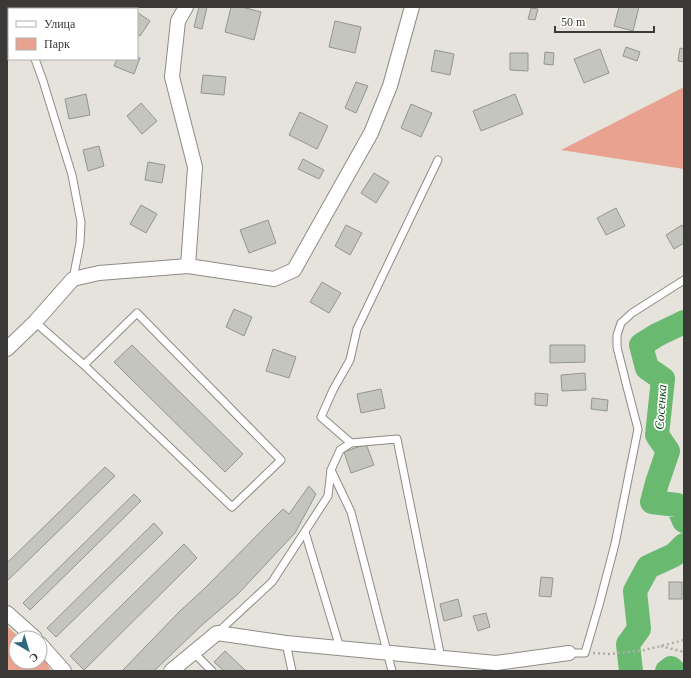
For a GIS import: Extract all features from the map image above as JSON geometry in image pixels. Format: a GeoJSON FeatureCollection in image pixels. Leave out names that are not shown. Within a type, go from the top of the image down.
{"type":"FeatureCollection","features":[{"type":"Feature","properties":{"kind":"street"},"geometry":{"type":"LineString","coordinates":[[186,7],[178,22],[172,77],[195,166],[188,266]]}},
{"type":"Feature","properties":{"kind":"street"},"geometry":{"type":"LineString","coordinates":[[7,349],[35,322],[73,280],[100,273],[188,266],[274,279],[294,270],[371,133],[390,86],[412,7]]}},
{"type":"Feature","properties":{"kind":"street"},"geometry":{"type":"LineString","coordinates":[[7,612],[26,630]]}},
{"type":"Feature","properties":{"kind":"street"},"geometry":{"type":"LineString","coordinates":[[171,671],[217,633],[286,643],[496,664],[570,653]]}},
{"type":"Feature","properties":{"kind":"street"},"geometry":{"type":"LineString","coordinates":[[48,653],[64,671]]}},
{"type":"Feature","properties":{"kind":"lane"},"geometry":{"type":"LineString","coordinates":[[35,60],[72,175],[81,222],[80,243],[73,280]]}},
{"type":"Feature","properties":{"kind":"lane"},"geometry":{"type":"LineString","coordinates":[[351,443],[321,418],[333,390],[350,360],[358,329],[438,160]]}},
{"type":"Feature","properties":{"kind":"lane"},"geometry":{"type":"LineString","coordinates":[[570,653],[585,653],[614,544],[638,429],[617,347],[617,335],[621,323],[632,313],[684,280]]}},
{"type":"Feature","properties":{"kind":"lane"},"geometry":{"type":"LineString","coordinates":[[35,322],[84,365],[232,507],[281,460],[137,313],[84,365]]}},
{"type":"Feature","properties":{"kind":"lane"},"geometry":{"type":"LineString","coordinates":[[217,633],[272,582],[328,496],[331,470],[340,450],[351,443],[397,439],[441,658]]}},
{"type":"Feature","properties":{"kind":"lane"},"geometry":{"type":"LineString","coordinates":[[331,470],[351,512],[392,671]]}},
{"type":"Feature","properties":{"kind":"lane"},"geometry":{"type":"LineString","coordinates":[[305,532],[340,648]]}},
{"type":"Feature","properties":{"kind":"lane"},"geometry":{"type":"LineString","coordinates":[[286,643],[292,671]]}},
{"type":"Feature","properties":{"kind":"lane"},"geometry":{"type":"LineString","coordinates":[[193,652],[212,671]]}},
{"type":"Feature","properties":{"kind":"path"},"geometry":{"type":"LineString","coordinates":[[585,653],[610,654],[645,650],[684,640]]}},
{"type":"Feature","properties":{"kind":"path"},"geometry":{"type":"LineString","coordinates":[[660,646],[684,652]]}},
{"type":"Feature","properties":{"kind":"green space"},"geometry":{"type":"Polygon","coordinates":[[[684,87],[684,169],[561,150],[684,87]]]}},
{"type":"Feature","properties":{"kind":"green space"},"geometry":{"type":"Polygon","coordinates":[[[7,626],[11,630],[8,630],[8,670],[48,670],[48,666],[51,671],[7,671],[7,626]]]}},
{"type":"Feature","properties":{"kind":"building"},"geometry":{"type":"Polygon","coordinates":[[[199,7],[207,7],[202,29],[194,27],[199,7]]]}},
{"type":"Feature","properties":{"kind":"building"},"geometry":{"type":"Polygon","coordinates":[[[231,7],[242,7],[261,12],[254,40],[225,32],[231,7]]]}},
{"type":"Feature","properties":{"kind":"building"},"geometry":{"type":"Polygon","coordinates":[[[619,7],[639,7],[633,31],[614,26],[619,7]]]}},
{"type":"Feature","properties":{"kind":"building"},"geometry":{"type":"Polygon","coordinates":[[[531,8],[538,9],[535,20],[528,19],[531,8]]]}},
{"type":"Feature","properties":{"kind":"building"},"geometry":{"type":"Polygon","coordinates":[[[138,13],[150,21],[140,36],[138,35],[138,13]]]}},
{"type":"Feature","properties":{"kind":"building"},"geometry":{"type":"Polygon","coordinates":[[[335,21],[361,27],[355,53],[329,47],[335,21]]]}},
{"type":"Feature","properties":{"kind":"building"},"geometry":{"type":"Polygon","coordinates":[[[626,47],[640,52],[637,61],[623,56],[626,47]]]}},
{"type":"Feature","properties":{"kind":"building"},"geometry":{"type":"Polygon","coordinates":[[[680,48],[684,49],[684,62],[678,61],[680,48]]]}},
{"type":"Feature","properties":{"kind":"building"},"geometry":{"type":"Polygon","coordinates":[[[600,49],[609,73],[584,83],[574,59],[600,49]]]}},
{"type":"Feature","properties":{"kind":"building"},"geometry":{"type":"Polygon","coordinates":[[[435,50],[454,54],[450,75],[431,71],[435,50]]]}},
{"type":"Feature","properties":{"kind":"building"},"geometry":{"type":"Polygon","coordinates":[[[545,52],[554,53],[553,65],[544,64],[545,52]]]}},
{"type":"Feature","properties":{"kind":"building"},"geometry":{"type":"Polygon","coordinates":[[[510,53],[528,53],[528,71],[510,70],[510,53]]]}},
{"type":"Feature","properties":{"kind":"building"},"geometry":{"type":"Polygon","coordinates":[[[138,57],[140,58],[134,74],[114,66],[117,60],[138,60],[138,57]]]}},
{"type":"Feature","properties":{"kind":"building"},"geometry":{"type":"Polygon","coordinates":[[[203,75],[226,77],[224,95],[201,93],[203,75]]]}},
{"type":"Feature","properties":{"kind":"building"},"geometry":{"type":"Polygon","coordinates":[[[356,82],[368,86],[356,113],[345,108],[356,82]]]}},
{"type":"Feature","properties":{"kind":"building"},"geometry":{"type":"Polygon","coordinates":[[[86,94],[90,115],[69,119],[65,99],[86,94]]]}},
{"type":"Feature","properties":{"kind":"building"},"geometry":{"type":"Polygon","coordinates":[[[515,94],[523,114],[481,131],[473,111],[515,94]]]}},
{"type":"Feature","properties":{"kind":"building"},"geometry":{"type":"Polygon","coordinates":[[[141,103],[157,121],[142,134],[127,116],[141,103]]]}},
{"type":"Feature","properties":{"kind":"building"},"geometry":{"type":"Polygon","coordinates":[[[411,104],[432,113],[421,137],[401,128],[411,104]]]}},
{"type":"Feature","properties":{"kind":"building"},"geometry":{"type":"Polygon","coordinates":[[[300,112],[328,126],[317,149],[289,135],[300,112]]]}},
{"type":"Feature","properties":{"kind":"building"},"geometry":{"type":"Polygon","coordinates":[[[99,146],[104,166],[88,171],[83,150],[99,146]]]}},
{"type":"Feature","properties":{"kind":"building"},"geometry":{"type":"Polygon","coordinates":[[[303,159],[324,170],[319,179],[298,169],[303,159]]]}},
{"type":"Feature","properties":{"kind":"building"},"geometry":{"type":"Polygon","coordinates":[[[148,162],[165,165],[162,183],[145,180],[148,162]]]}},
{"type":"Feature","properties":{"kind":"building"},"geometry":{"type":"Polygon","coordinates":[[[374,173],[389,182],[376,203],[361,193],[374,173]]]}},
{"type":"Feature","properties":{"kind":"building"},"geometry":{"type":"Polygon","coordinates":[[[141,205],[157,214],[146,233],[130,224],[141,205]]]}},
{"type":"Feature","properties":{"kind":"building"},"geometry":{"type":"Polygon","coordinates":[[[616,208],[625,226],[606,235],[597,218],[616,208]]]}},
{"type":"Feature","properties":{"kind":"building"},"geometry":{"type":"Polygon","coordinates":[[[268,220],[276,243],[249,253],[240,230],[268,220]]]}},
{"type":"Feature","properties":{"kind":"building"},"geometry":{"type":"Polygon","coordinates":[[[346,225],[362,233],[350,255],[335,246],[346,225]]]}},
{"type":"Feature","properties":{"kind":"building"},"geometry":{"type":"Polygon","coordinates":[[[682,225],[684,230],[684,243],[674,249],[666,235],[682,225]]]}},
{"type":"Feature","properties":{"kind":"building"},"geometry":{"type":"Polygon","coordinates":[[[322,282],[341,293],[329,313],[310,302],[322,282]]]}},
{"type":"Feature","properties":{"kind":"building"},"geometry":{"type":"Polygon","coordinates":[[[234,309],[252,317],[244,336],[226,327],[234,309]]]}},
{"type":"Feature","properties":{"kind":"building"},"geometry":{"type":"Polygon","coordinates":[[[132,345],[243,454],[225,472],[114,362],[132,345]]]}},
{"type":"Feature","properties":{"kind":"building"},"geometry":{"type":"Polygon","coordinates":[[[550,345],[585,345],[585,362],[550,363],[550,345]]]}},
{"type":"Feature","properties":{"kind":"building"},"geometry":{"type":"Polygon","coordinates":[[[273,349],[296,357],[289,378],[266,371],[273,349]]]}},
{"type":"Feature","properties":{"kind":"building"},"geometry":{"type":"Polygon","coordinates":[[[585,373],[586,390],[562,391],[561,375],[585,373]]]}},
{"type":"Feature","properties":{"kind":"building"},"geometry":{"type":"Polygon","coordinates":[[[381,389],[385,408],[361,413],[357,394],[381,389]]]}},
{"type":"Feature","properties":{"kind":"building"},"geometry":{"type":"Polygon","coordinates":[[[535,393],[548,394],[547,406],[535,405],[535,393]]]}},
{"type":"Feature","properties":{"kind":"building"},"geometry":{"type":"Polygon","coordinates":[[[592,398],[608,400],[607,411],[591,409],[592,398]]]}},
{"type":"Feature","properties":{"kind":"building"},"geometry":{"type":"Polygon","coordinates":[[[366,444],[374,465],[351,473],[344,452],[366,444]]]}},
{"type":"Feature","properties":{"kind":"building"},"geometry":{"type":"Polygon","coordinates":[[[105,467],[115,476],[7,581],[7,563],[105,467]]]}},
{"type":"Feature","properties":{"kind":"building"},"geometry":{"type":"Polygon","coordinates":[[[309,486],[316,494],[295,533],[238,594],[202,625],[154,671],[122,671],[283,509],[289,514],[309,486]]]}},
{"type":"Feature","properties":{"kind":"building"},"geometry":{"type":"Polygon","coordinates":[[[134,494],[141,501],[30,610],[23,603],[134,494]]]}},
{"type":"Feature","properties":{"kind":"building"},"geometry":{"type":"Polygon","coordinates":[[[154,523],[163,533],[56,637],[47,628],[154,523]]]}},
{"type":"Feature","properties":{"kind":"building"},"geometry":{"type":"Polygon","coordinates":[[[184,544],[197,558],[84,670],[70,656],[184,544]]]}},
{"type":"Feature","properties":{"kind":"building"},"geometry":{"type":"Polygon","coordinates":[[[541,577],[553,578],[551,597],[539,596],[541,577]]]}},
{"type":"Feature","properties":{"kind":"building"},"geometry":{"type":"Polygon","coordinates":[[[669,582],[682,582],[682,599],[669,599],[669,582]]]}},
{"type":"Feature","properties":{"kind":"building"},"geometry":{"type":"Polygon","coordinates":[[[458,599],[462,616],[444,621],[440,604],[458,599]]]}},
{"type":"Feature","properties":{"kind":"building"},"geometry":{"type":"Polygon","coordinates":[[[486,613],[490,627],[478,631],[473,616],[486,613]]]}},
{"type":"Feature","properties":{"kind":"building"},"geometry":{"type":"Polygon","coordinates":[[[225,651],[246,671],[224,671],[214,662],[225,651]]]}},
{"type":"Feature","properties":{"kind":"waterway","name":"Сосенка"},"geometry":{"type":"LineString","coordinates":[[684,322],[657,335],[641,345],[647,368],[663,379],[657,435],[668,451],[652,502],[677,505],[684,521]]}},
{"type":"Feature","properties":{"kind":"waterway","name":"Сосенка"},"geometry":{"type":"LineString","coordinates":[[631,671],[628,644],[639,629],[635,591],[648,567],[674,555],[684,545]]}},
{"type":"Feature","properties":{"kind":"waterway","name":"Сосенка"},"geometry":{"type":"LineString","coordinates":[[667,671],[671,668],[674,671]]}}]}
